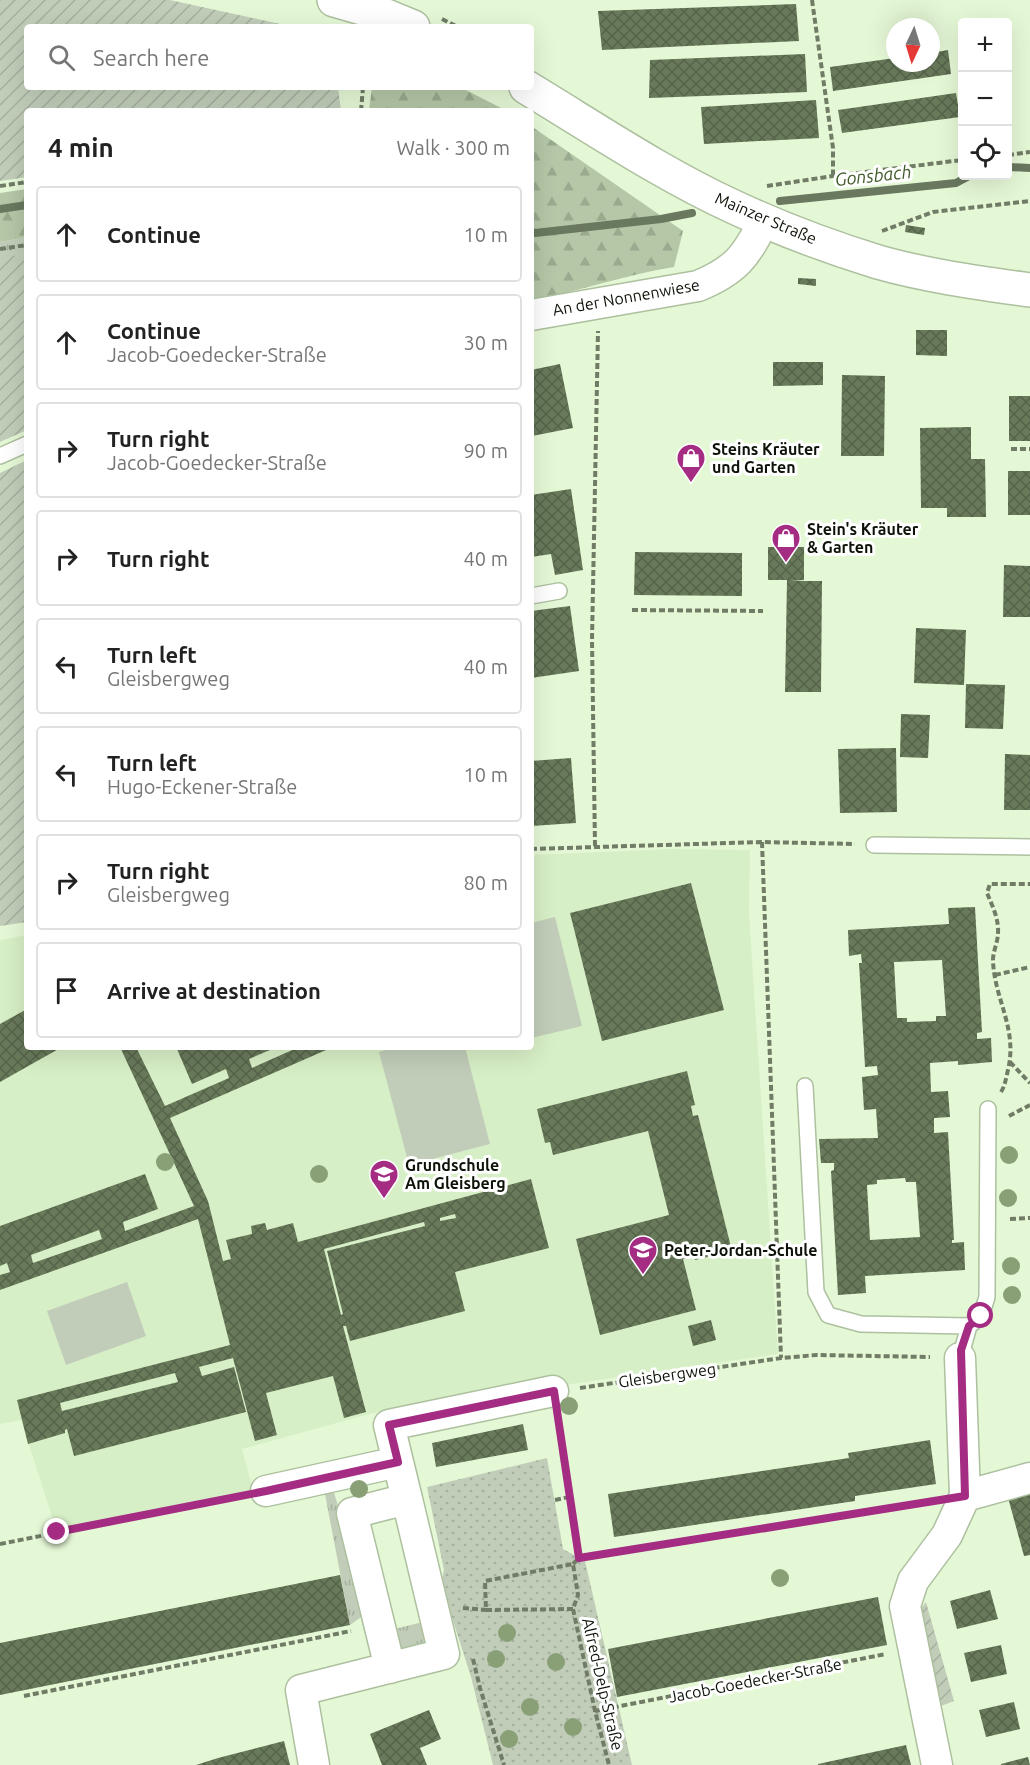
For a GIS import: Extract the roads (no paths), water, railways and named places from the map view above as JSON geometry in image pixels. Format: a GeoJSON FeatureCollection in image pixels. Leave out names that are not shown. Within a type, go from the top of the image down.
{"type":"FeatureCollection","features":[{"type":"Feature","properties":{"kind":"main road"},"geometry":{"type":"LineString","coordinates":[[334,0],[379,13],[406,24]]}},
{"type":"Feature","properties":{"kind":"main road","name":"Mainzer Straße"},"geometry":{"type":"LineString","coordinates":[[531,90],[670,173],[732,206],[794,233],[880,262],[969,281],[1030,290]]}},
{"type":"Feature","properties":{"kind":"street","name":"An der Nonnenwiese"},"geometry":{"type":"LineString","coordinates":[[534,314],[698,286],[721,276],[737,263],[753,242],[764,220]]}},
{"type":"Feature","properties":{"kind":"street"},"geometry":{"type":"LineString","coordinates":[[937,1765],[905,1606],[913,1581],[947,1535],[965,1496],[949,1358]]}},
{"type":"Feature","properties":{"kind":"street"},"geometry":{"type":"LineString","coordinates":[[314,1765],[301,1690],[444,1654],[389,1425],[554,1391]]}},
{"type":"Feature","properties":{"kind":"street"},"geometry":{"type":"LineString","coordinates":[[266,1491],[398,1462]]}},
{"type":"Feature","properties":{"kind":"street"},"geometry":{"type":"LineString","coordinates":[[965,1496],[1030,1478]]}},
{"type":"Feature","properties":{"kind":"street"},"geometry":{"type":"LineString","coordinates":[[390,1668],[352,1513],[407,1499]]}},
{"type":"Feature","properties":{"kind":"lane"},"geometry":{"type":"LineString","coordinates":[[0,456],[24,445]]}},
{"type":"Feature","properties":{"kind":"lane"},"geometry":{"type":"LineString","coordinates":[[534,595],[559,591]]}},
{"type":"Feature","properties":{"kind":"lane"},"geometry":{"type":"LineString","coordinates":[[874,844],[1030,847]]}},
{"type":"Feature","properties":{"kind":"lane"},"geometry":{"type":"LineString","coordinates":[[805,1086],[816,1292],[828,1315],[861,1324],[969,1326]]}},
{"type":"Feature","properties":{"kind":"lane"},"geometry":{"type":"LineString","coordinates":[[949,1358],[969,1326],[981,1316],[987,1297],[988,1109]]}},
{"type":"Feature","properties":{"kind":"waterway","name":"Gonsbach"},"geometry":{"type":"LineString","coordinates":[[1012,167],[1030,168]]}},
{"type":"Feature","properties":{"kind":"waterway","name":"Gonsbach"},"geometry":{"type":"LineString","coordinates":[[780,201],[956,183],[962,180]]}},
{"type":"Feature","properties":{"kind":"waterway","name":"Gonsbach"},"geometry":{"type":"LineString","coordinates":[[0,209],[24,205]]}},
{"type":"Feature","properties":{"kind":"waterway","name":"Gonsbach"},"geometry":{"type":"LineString","coordinates":[[534,233],[661,219],[692,213]]}},
{"type":"Feature","properties":{"kind":"place","name":"Steins Kräuter und Garten"},"geometry":{"type":"Point","coordinates":[691,484]}},
{"type":"Feature","properties":{"kind":"place","name":"Stein's Kräuter & Garten"},"geometry":{"type":"Point","coordinates":[786,564]}},
{"type":"Feature","properties":{"kind":"place","name":"Grundschule Am Gleisberg"},"geometry":{"type":"Point","coordinates":[384,1200]}},
{"type":"Feature","properties":{"kind":"place","name":"Peter-Jordan-Schule"},"geometry":{"type":"Point","coordinates":[643,1276]}}]}
